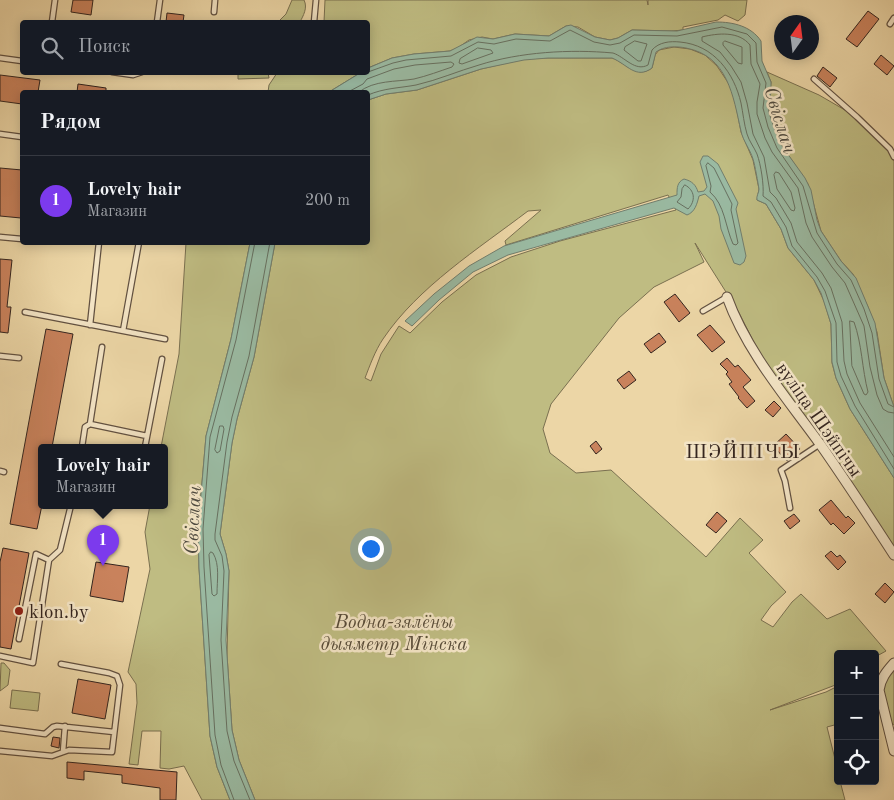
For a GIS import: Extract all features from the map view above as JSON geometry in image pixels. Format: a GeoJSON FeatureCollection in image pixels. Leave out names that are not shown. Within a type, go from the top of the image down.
{"type":"FeatureCollection","features":[{"type":"Feature","properties":{"kind":"street","name":"вуліца Шэйпічы"},"geometry":{"type":"LineString","coordinates":[[727,297],[735,318],[771,378],[820,444],[894,555]]}},
{"type":"Feature","properties":{"kind":"street"},"geometry":{"type":"LineString","coordinates":[[879,685],[884,674],[894,663]]}},
{"type":"Feature","properties":{"kind":"street"},"geometry":{"type":"LineString","coordinates":[[878,695],[894,750]]}},
{"type":"Feature","properties":{"kind":"lane"},"geometry":{"type":"LineString","coordinates":[[52,20],[56,0]]}},
{"type":"Feature","properties":{"kind":"lane"},"geometry":{"type":"LineString","coordinates":[[157,20],[160,0]]}},
{"type":"Feature","properties":{"kind":"lane"},"geometry":{"type":"LineString","coordinates":[[214,12],[215,0]]}},
{"type":"Feature","properties":{"kind":"lane"},"geometry":{"type":"LineString","coordinates":[[314,20],[316,0]]}},
{"type":"Feature","properties":{"kind":"lane"},"geometry":{"type":"LineString","coordinates":[[890,24],[894,18]]}},
{"type":"Feature","properties":{"kind":"lane"},"geometry":{"type":"LineString","coordinates":[[0,58],[20,61]]}},
{"type":"Feature","properties":{"kind":"lane"},"geometry":{"type":"LineString","coordinates":[[814,79],[890,149],[894,157]]}},
{"type":"Feature","properties":{"kind":"lane"},"geometry":{"type":"LineString","coordinates":[[0,134],[20,137]]}},
{"type":"Feature","properties":{"kind":"lane"},"geometry":{"type":"LineString","coordinates":[[0,237],[20,240]]}},
{"type":"Feature","properties":{"kind":"lane"},"geometry":{"type":"LineString","coordinates":[[90,325],[99,245]]}},
{"type":"Feature","properties":{"kind":"lane"},"geometry":{"type":"LineString","coordinates":[[123,331],[138,245]]}},
{"type":"Feature","properties":{"kind":"lane"},"geometry":{"type":"LineString","coordinates":[[703,311],[727,297]]}},
{"type":"Feature","properties":{"kind":"lane"},"geometry":{"type":"LineString","coordinates":[[25,312],[166,339]]}},
{"type":"Feature","properties":{"kind":"lane"},"geometry":{"type":"LineString","coordinates":[[90,424],[102,347]]}},
{"type":"Feature","properties":{"kind":"lane"},"geometry":{"type":"LineString","coordinates":[[0,356],[19,358]]}},
{"type":"Feature","properties":{"kind":"lane"},"geometry":{"type":"LineString","coordinates":[[145,444],[162,359]]}},
{"type":"Feature","properties":{"kind":"lane"},"geometry":{"type":"LineString","coordinates":[[82,444],[85,427],[90,424],[147,436]]}},
{"type":"Feature","properties":{"kind":"lane"},"geometry":{"type":"LineString","coordinates":[[790,508],[785,481],[780,470],[820,444]]}},
{"type":"Feature","properties":{"kind":"lane"},"geometry":{"type":"LineString","coordinates":[[0,656],[34,663],[50,560],[60,550],[70,509]]}},
{"type":"Feature","properties":{"kind":"lane"},"geometry":{"type":"LineString","coordinates":[[19,639],[36,554],[50,560]]}},
{"type":"Feature","properties":{"kind":"lane"},"geometry":{"type":"LineString","coordinates":[[0,751],[52,756],[69,750],[112,752],[120,685],[117,676],[61,664]]}},
{"type":"Feature","properties":{"kind":"lane"},"geometry":{"type":"LineString","coordinates":[[0,728],[45,734],[52,727],[66,726],[114,732]]}},
{"type":"Feature","properties":{"kind":"lane"},"geometry":{"type":"LineString","coordinates":[[63,752],[66,726]]}},
{"type":"Feature","properties":{"kind":"green space"},"geometry":{"type":"Polygon","coordinates":[[[292,0],[304,0],[305,12],[301,20],[280,20],[286,14],[292,0]]]}},
{"type":"Feature","properties":{"kind":"green space"},"geometry":{"type":"Polygon","coordinates":[[[325,0],[647,0],[648,5],[648,0],[747,0],[745,15],[738,21],[725,15],[718,20],[683,27],[683,30],[632,30],[610,40],[595,37],[578,27],[566,26],[549,36],[515,34],[493,39],[482,37],[469,40],[450,51],[392,58],[370,67],[370,20],[324,20],[325,0]]]}},
{"type":"Feature","properties":{"kind":"green space","name":"Водна-зялёны дыяметр Мінска"},"geometry":{"type":"Polygon","coordinates":[[[674,47],[690,49],[705,55],[717,66],[731,87],[741,132],[753,160],[759,189],[757,200],[766,204],[781,229],[788,248],[814,280],[824,301],[831,324],[832,363],[836,378],[850,409],[894,478],[894,546],[824,443],[788,397],[760,354],[738,311],[695,243],[704,262],[654,287],[619,318],[551,404],[543,429],[550,453],[576,473],[611,470],[706,557],[740,518],[763,540],[749,553],[786,592],[771,606],[761,620],[773,627],[792,602],[801,594],[827,619],[850,609],[886,651],[879,655],[879,650],[834,650],[834,686],[770,710],[834,688],[834,725],[827,727],[834,755],[834,785],[841,785],[845,800],[255,800],[239,760],[232,730],[227,655],[229,571],[220,534],[232,443],[254,357],[275,245],[370,245],[370,99],[386,94],[417,90],[481,69],[524,59],[612,58],[636,71],[647,71],[652,68],[655,55],[659,50],[674,47]],[[668,195],[506,245],[505,241],[541,210],[528,211],[469,254],[413,302],[383,339],[365,378],[371,381],[381,354],[399,326],[410,333],[442,302],[476,275],[511,257],[560,241],[676,210],[668,195]]]}},
{"type":"Feature","properties":{"kind":"green space"},"geometry":{"type":"Polygon","coordinates":[[[767,72],[819,95],[857,117],[890,149],[894,157],[894,407],[884,378],[877,332],[868,307],[853,274],[841,261],[821,231],[808,184],[782,146],[776,133],[768,108],[771,82],[767,72]]]}},
{"type":"Feature","properties":{"kind":"green space"},"geometry":{"type":"Polygon","coordinates":[[[238,75],[268,75],[269,78],[238,79],[238,75]]]}},
{"type":"Feature","properties":{"kind":"green space"},"geometry":{"type":"Polygon","coordinates":[[[276,75],[357,75],[332,90],[268,90],[269,85],[276,75]]]}},
{"type":"Feature","properties":{"kind":"green space"},"geometry":{"type":"Polygon","coordinates":[[[186,245],[250,245],[231,339],[206,436],[198,529],[210,736],[217,767],[230,800],[202,800],[184,766],[169,769],[160,768],[161,731],[142,731],[138,765],[129,764],[137,703],[136,684],[128,672],[150,569],[145,532],[149,509],[168,509],[168,444],[162,444],[179,354],[186,245]]]}},
{"type":"Feature","properties":{"kind":"green space"},"geometry":{"type":"Polygon","coordinates":[[[1,663],[4,663],[10,670],[8,685],[0,691],[1,663]]]}},
{"type":"Feature","properties":{"kind":"green space"},"geometry":{"type":"Polygon","coordinates":[[[894,668],[894,725],[891,723],[883,691],[885,682],[894,668]]]}},
{"type":"Feature","properties":{"kind":"green space"},"geometry":{"type":"Polygon","coordinates":[[[12,690],[40,693],[38,711],[10,708],[12,690]]]}},
{"type":"Feature","properties":{"kind":"water"},"geometry":{"type":"Polygon","coordinates":[[[716,22],[729,23],[747,28],[761,41],[762,61],[771,82],[771,93],[768,103],[769,113],[776,133],[782,146],[805,178],[811,190],[821,231],[841,261],[856,278],[875,323],[884,378],[894,407],[894,478],[850,409],[836,378],[832,362],[831,324],[821,293],[814,280],[788,248],[781,229],[766,204],[757,200],[759,189],[752,155],[742,135],[735,104],[726,79],[711,59],[700,52],[686,48],[670,47],[656,52],[652,68],[641,72],[636,72],[612,58],[548,58],[524,60],[481,69],[417,90],[386,94],[370,99],[370,90],[332,90],[357,75],[370,75],[370,67],[392,58],[450,51],[477,37],[493,39],[515,34],[549,36],[571,25],[595,37],[610,40],[632,30],[677,31],[716,22]]]}},
{"type":"Feature","properties":{"kind":"water"},"geometry":{"type":"Polygon","coordinates":[[[703,156],[708,156],[718,164],[738,203],[736,209],[746,256],[744,262],[740,265],[734,263],[713,201],[705,194],[699,196],[694,210],[687,215],[674,208],[508,255],[473,272],[439,300],[412,326],[405,321],[434,294],[469,266],[504,246],[677,195],[677,188],[684,179],[693,184],[698,192],[704,191],[707,187],[700,162],[703,156]]]}},
{"type":"Feature","properties":{"kind":"water"},"geometry":{"type":"Polygon","coordinates":[[[250,245],[275,245],[254,357],[232,443],[220,534],[229,571],[226,640],[232,730],[239,760],[255,800],[230,800],[217,767],[210,736],[199,568],[198,529],[206,436],[231,339],[250,245]]]}},
{"type":"Feature","properties":{"kind":"building"},"geometry":{"type":"Polygon","coordinates":[[[73,0],[93,0],[91,15],[71,12],[73,0]]]}},
{"type":"Feature","properties":{"kind":"building"},"geometry":{"type":"Polygon","coordinates":[[[868,11],[879,19],[857,47],[846,39],[868,11]]]}},
{"type":"Feature","properties":{"kind":"building"},"geometry":{"type":"Polygon","coordinates":[[[167,13],[184,15],[183,20],[166,20],[167,13]]]}},
{"type":"Feature","properties":{"kind":"building"},"geometry":{"type":"Polygon","coordinates":[[[881,55],[894,66],[887,75],[874,64],[881,55]]]}},
{"type":"Feature","properties":{"kind":"building"},"geometry":{"type":"Polygon","coordinates":[[[823,67],[837,78],[830,87],[817,76],[823,67]]]}},
{"type":"Feature","properties":{"kind":"building"},"geometry":{"type":"Polygon","coordinates":[[[0,75],[40,80],[38,90],[20,90],[20,104],[0,101],[0,75]]]}},
{"type":"Feature","properties":{"kind":"building"},"geometry":{"type":"Polygon","coordinates":[[[78,84],[106,88],[106,90],[77,90],[78,84]]]}},
{"type":"Feature","properties":{"kind":"building"},"geometry":{"type":"Polygon","coordinates":[[[0,168],[20,170],[20,218],[0,216],[0,168]]]}},
{"type":"Feature","properties":{"kind":"building"},"geometry":{"type":"Polygon","coordinates":[[[0,259],[12,260],[7,307],[11,307],[8,333],[0,332],[0,259]]]}},
{"type":"Feature","properties":{"kind":"building"},"geometry":{"type":"Polygon","coordinates":[[[675,294],[690,313],[679,322],[664,302],[675,294]]]}},
{"type":"Feature","properties":{"kind":"building"},"geometry":{"type":"Polygon","coordinates":[[[710,325],[725,342],[712,352],[697,335],[710,325]]]}},
{"type":"Feature","properties":{"kind":"building"},"geometry":{"type":"Polygon","coordinates":[[[46,329],[73,334],[53,444],[38,444],[38,509],[41,509],[37,529],[10,524],[46,329]]]}},
{"type":"Feature","properties":{"kind":"building"},"geometry":{"type":"Polygon","coordinates":[[[659,333],[666,342],[651,353],[644,344],[659,333]]]}},
{"type":"Feature","properties":{"kind":"building"},"geometry":{"type":"Polygon","coordinates":[[[727,358],[735,367],[738,365],[751,380],[743,387],[755,401],[747,408],[729,384],[732,382],[726,374],[728,372],[720,364],[727,358]]]}},
{"type":"Feature","properties":{"kind":"building"},"geometry":{"type":"Polygon","coordinates":[[[629,371],[636,380],[624,389],[617,380],[629,371]]]}},
{"type":"Feature","properties":{"kind":"building"},"geometry":{"type":"Polygon","coordinates":[[[774,401],[781,408],[773,417],[765,410],[774,401]]]}},
{"type":"Feature","properties":{"kind":"building"},"geometry":{"type":"Polygon","coordinates":[[[786,434],[800,449],[787,461],[773,446],[786,434]]]}},
{"type":"Feature","properties":{"kind":"building"},"geometry":{"type":"Polygon","coordinates":[[[596,441],[602,449],[596,454],[590,446],[596,441]]]}},
{"type":"Feature","properties":{"kind":"building"},"geometry":{"type":"Polygon","coordinates":[[[831,500],[846,518],[848,516],[855,523],[844,534],[833,523],[831,525],[819,510],[831,500]]]}},
{"type":"Feature","properties":{"kind":"building"},"geometry":{"type":"Polygon","coordinates":[[[717,512],[727,521],[716,533],[706,525],[717,512]]]}},
{"type":"Feature","properties":{"kind":"building"},"geometry":{"type":"Polygon","coordinates":[[[794,514],[800,521],[790,529],[784,521],[794,514]]]}},
{"type":"Feature","properties":{"kind":"building"},"geometry":{"type":"Polygon","coordinates":[[[3,548],[29,553],[11,649],[0,647],[0,562],[3,548]]]}},
{"type":"Feature","properties":{"kind":"building"},"geometry":{"type":"Polygon","coordinates":[[[831,551],[837,557],[840,555],[846,562],[838,570],[825,556],[831,551]]]}},
{"type":"Feature","properties":{"kind":"building"},"geometry":{"type":"Polygon","coordinates":[[[96,562],[129,567],[123,602],[90,596],[96,562]]]}},
{"type":"Feature","properties":{"kind":"building"},"geometry":{"type":"Polygon","coordinates":[[[885,583],[894,592],[885,603],[875,594],[885,583]]]}},
{"type":"Feature","properties":{"kind":"building"},"geometry":{"type":"Polygon","coordinates":[[[78,679],[111,685],[105,719],[72,713],[78,679]]]}},
{"type":"Feature","properties":{"kind":"building"},"geometry":{"type":"Polygon","coordinates":[[[53,737],[60,738],[59,748],[51,746],[53,737]]]}},
{"type":"Feature","properties":{"kind":"building"},"geometry":{"type":"Polygon","coordinates":[[[67,762],[177,772],[176,800],[160,800],[160,788],[122,783],[122,775],[84,771],[84,780],[67,778],[67,762]]]}},
{"type":"Feature","properties":{"kind":"place","name":"Lovely hair"},"geometry":{"type":"Point","coordinates":[103,566]}},
{"type":"Feature","properties":{"kind":"place","name":"klon.by"},"geometry":{"type":"Point","coordinates":[19,611]}},
{"type":"Feature","properties":{"kind":"district","name":"ШЭЙПІЧЫ"},"geometry":{"type":"Point","coordinates":[743,451]}},
{"type":"Feature","properties":{"kind":"water label","name":"Свіслач"},"geometry":{"type":"Point","coordinates":[781,120]}},
{"type":"Feature","properties":{"kind":"water label","name":"Свіслач"},"geometry":{"type":"Point","coordinates":[192,520]}}]}
